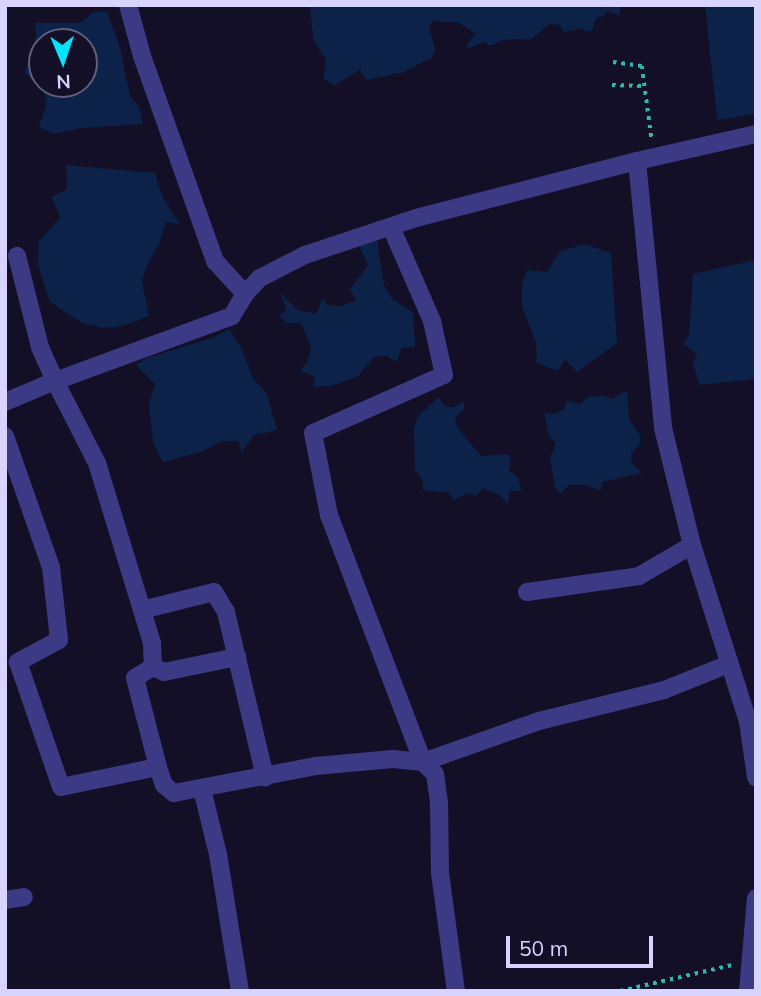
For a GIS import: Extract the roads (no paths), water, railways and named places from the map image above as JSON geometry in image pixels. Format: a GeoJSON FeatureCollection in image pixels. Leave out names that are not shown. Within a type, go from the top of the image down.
{"type":"FeatureCollection","features":[{"type":"Feature","properties":{"kind":"street"},"geometry":{"type":"LineString","coordinates":[[128,5],[142,56],[215,261],[245,294]]}},
{"type":"Feature","properties":{"kind":"street"},"geometry":{"type":"LineString","coordinates":[[5,402],[232,316],[245,294],[260,278],[305,256],[391,227],[637,161],[756,134]]}},
{"type":"Feature","properties":{"kind":"street"},"geometry":{"type":"LineString","coordinates":[[637,161],[663,428],[692,545],[748,722],[756,777]]}},
{"type":"Feature","properties":{"kind":"street"},"geometry":{"type":"LineString","coordinates":[[391,227],[432,321],[444,375],[313,433],[329,515],[423,762],[435,774],[440,873],[456,991]]}},
{"type":"Feature","properties":{"kind":"street"},"geometry":{"type":"LineString","coordinates":[[18,256],[40,347],[97,464],[152,643],[153,667]]}},
{"type":"Feature","properties":{"kind":"street"},"geometry":{"type":"LineString","coordinates":[[5,436],[51,567],[59,640],[12,664],[61,787],[158,767]]}},
{"type":"Feature","properties":{"kind":"street"},"geometry":{"type":"LineString","coordinates":[[527,592],[639,576],[692,545]]}},
{"type":"Feature","properties":{"kind":"street"},"geometry":{"type":"LineString","coordinates":[[142,610],[214,592],[226,612],[265,777]]}},
{"type":"Feature","properties":{"kind":"street"},"geometry":{"type":"LineString","coordinates":[[153,667],[164,672],[237,657]]}},
{"type":"Feature","properties":{"kind":"street"},"geometry":{"type":"LineString","coordinates":[[153,667],[135,678],[164,785],[174,793],[356,761],[423,762],[539,721],[664,690],[729,664]]}},
{"type":"Feature","properties":{"kind":"street"},"geometry":{"type":"LineString","coordinates":[[202,789],[218,854],[240,991]]}},
{"type":"Feature","properties":{"kind":"street"},"geometry":{"type":"LineString","coordinates":[[5,900],[24,897]]}},
{"type":"Feature","properties":{"kind":"street"},"geometry":{"type":"LineString","coordinates":[[748,991],[756,898]]}},
{"type":"Feature","properties":{"kind":"water"},"geometry":{"type":"Polygon","coordinates":[[[310,5],[620,5],[620,16],[608,11],[602,17],[597,17],[591,32],[581,29],[563,32],[560,25],[549,24],[532,39],[503,40],[490,46],[484,42],[467,49],[467,44],[476,34],[459,23],[433,21],[429,27],[435,50],[431,58],[404,72],[367,80],[361,74],[361,69],[335,85],[323,79],[326,60],[313,39],[310,5]]]}},
{"type":"Feature","properties":{"kind":"water"},"geometry":{"type":"Polygon","coordinates":[[[705,5],[756,5],[756,114],[717,120],[705,5]]]}},
{"type":"Feature","properties":{"kind":"water"},"geometry":{"type":"Polygon","coordinates":[[[107,11],[120,48],[130,96],[139,106],[143,124],[81,128],[54,134],[39,127],[47,102],[46,98],[98,98],[98,28],[35,28],[35,23],[80,23],[94,12],[107,11]]]}},
{"type":"Feature","properties":{"kind":"water"},"geometry":{"type":"Polygon","coordinates":[[[66,165],[155,173],[162,196],[179,224],[166,222],[159,244],[146,267],[142,281],[149,316],[123,326],[103,328],[82,323],[50,302],[38,265],[39,241],[60,218],[52,197],[67,189],[66,165]]]}},
{"type":"Feature","properties":{"kind":"water"},"geometry":{"type":"Polygon","coordinates":[[[377,241],[384,285],[393,300],[413,312],[415,347],[402,348],[396,362],[387,356],[374,357],[358,376],[332,386],[313,387],[315,377],[300,370],[307,363],[311,348],[301,323],[287,323],[279,316],[287,310],[280,293],[298,310],[316,314],[323,298],[327,305],[341,306],[356,300],[350,289],[368,266],[359,246],[377,241]]]}},
{"type":"Feature","properties":{"kind":"water"},"geometry":{"type":"Polygon","coordinates":[[[584,244],[611,253],[617,343],[577,372],[565,359],[558,371],[537,363],[536,342],[522,307],[522,284],[527,270],[547,272],[559,252],[584,244]]]}},
{"type":"Feature","properties":{"kind":"water"},"geometry":{"type":"Polygon","coordinates":[[[756,260],[756,379],[699,385],[693,362],[697,354],[683,344],[689,335],[693,274],[756,260]]]}},
{"type":"Feature","properties":{"kind":"water"},"geometry":{"type":"Polygon","coordinates":[[[229,329],[241,347],[253,378],[267,394],[277,430],[254,435],[242,452],[238,441],[221,441],[204,451],[163,462],[153,442],[149,404],[155,384],[136,365],[146,358],[212,338],[229,329]]]}},
{"type":"Feature","properties":{"kind":"water"},"geometry":{"type":"Polygon","coordinates":[[[627,390],[629,419],[640,435],[641,443],[631,454],[632,463],[642,473],[602,482],[601,491],[586,485],[569,485],[560,494],[555,487],[550,459],[556,443],[549,436],[544,413],[554,414],[564,409],[567,401],[580,404],[589,397],[604,396],[612,399],[627,390]]]}},
{"type":"Feature","properties":{"kind":"water"},"geometry":{"type":"Polygon","coordinates":[[[439,397],[444,405],[453,408],[464,401],[464,409],[455,418],[457,427],[481,456],[507,454],[511,459],[509,471],[518,477],[521,491],[510,491],[508,504],[500,495],[483,488],[476,496],[469,493],[453,500],[450,493],[423,490],[423,482],[415,469],[414,429],[418,416],[439,397]]]}}]}
